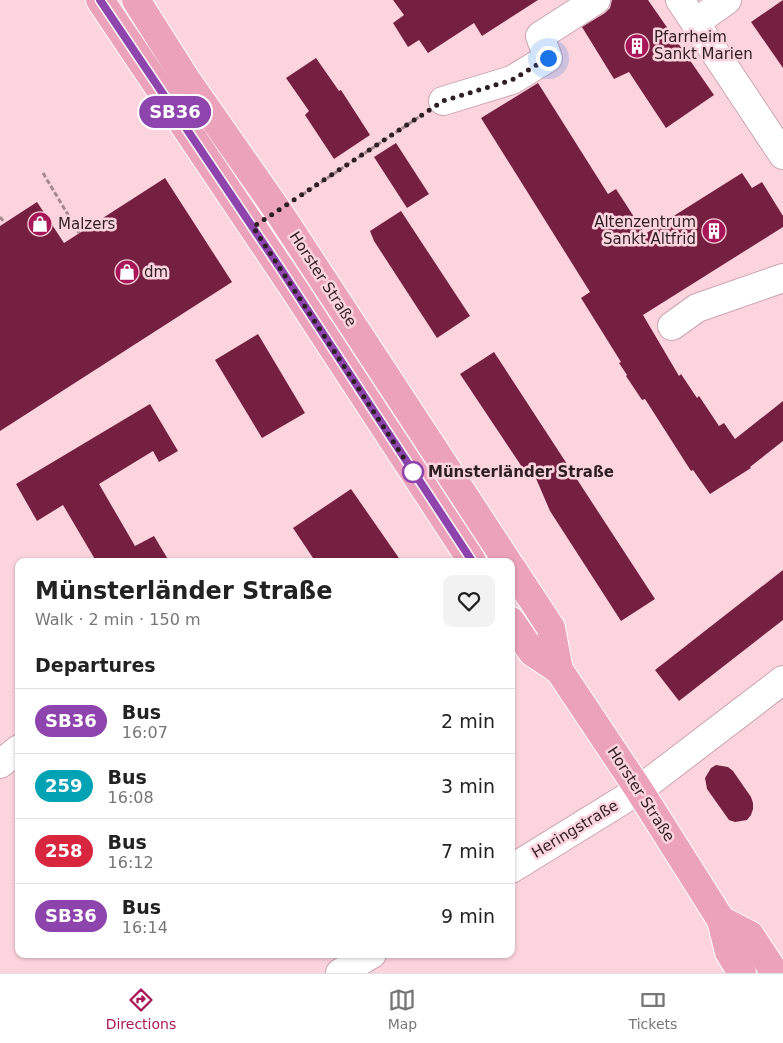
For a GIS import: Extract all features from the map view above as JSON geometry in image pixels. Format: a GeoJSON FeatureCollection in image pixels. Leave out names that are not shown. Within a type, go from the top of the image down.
{"type":"FeatureCollection","features":[{"type":"Feature","properties":{"kind":"main road","name":"Horster Straße"},"geometry":{"type":"LineString","coordinates":[[100,0],[282,271],[470,558]]}},
{"type":"Feature","properties":{"kind":"main road","name":"Horster Straße"},"geometry":{"type":"LineString","coordinates":[[136,0],[186,79],[278,211],[505,558]]}},
{"type":"Feature","properties":{"kind":"main road","name":"Horster Straße"},"geometry":{"type":"LineString","coordinates":[[515,573],[551,628],[559,670]]}},
{"type":"Feature","properties":{"kind":"main road","name":"Horster Straße"},"geometry":{"type":"LineString","coordinates":[[515,627],[532,652],[559,670],[639,790],[721,920],[729,952],[742,973]]}},
{"type":"Feature","properties":{"kind":"main road"},"geometry":{"type":"LineString","coordinates":[[721,920],[750,935],[775,973]]}},
{"type":"Feature","properties":{"kind":"street"},"geometry":{"type":"LineString","coordinates":[[443,101],[512,80],[548,58],[540,36],[596,0]]}},
{"type":"Feature","properties":{"kind":"street"},"geometry":{"type":"LineString","coordinates":[[680,0],[783,154]]}},
{"type":"Feature","properties":{"kind":"street"},"geometry":{"type":"LineString","coordinates":[[696,22],[727,0]]}},
{"type":"Feature","properties":{"kind":"street"},"geometry":{"type":"LineString","coordinates":[[672,326],[697,308],[783,278]]}},
{"type":"Feature","properties":{"kind":"street"},"geometry":{"type":"LineString","coordinates":[[639,790],[783,680]]}},
{"type":"Feature","properties":{"kind":"street"},"geometry":{"type":"LineString","coordinates":[[0,764],[15,752]]}},
{"type":"Feature","properties":{"kind":"street","name":"Heringstraße"},"geometry":{"type":"LineString","coordinates":[[515,866],[639,790]]}},
{"type":"Feature","properties":{"kind":"street"},"geometry":{"type":"LineString","coordinates":[[340,973],[365,958]]}},
{"type":"Feature","properties":{"kind":"path"},"geometry":{"type":"LineString","coordinates":[[278,211],[443,101]]}},
{"type":"Feature","properties":{"kind":"path"},"geometry":{"type":"LineString","coordinates":[[43,173],[79,233]]}},
{"type":"Feature","properties":{"kind":"path"},"geometry":{"type":"LineString","coordinates":[[0,217],[4,223]]}},
{"type":"Feature","properties":{"kind":"building"},"geometry":{"type":"Polygon","coordinates":[[[393,0],[538,0],[482,36],[474,23],[428,53],[419,40],[408,47],[393,23],[404,15],[393,0]]]}},
{"type":"Feature","properties":{"kind":"building","name":"Pfarrheim Sankt Marien"},"geometry":{"type":"Polygon","coordinates":[[[612,0],[648,0],[714,95],[666,128],[629,72],[614,79],[582,27],[605,13],[610,8],[612,0]]]}},
{"type":"Feature","properties":{"kind":"building"},"geometry":{"type":"Polygon","coordinates":[[[783,0],[783,68],[751,22],[783,0]]]}},
{"type":"Feature","properties":{"kind":"building"},"geometry":{"type":"Polygon","coordinates":[[[316,58],[339,91],[341,90],[370,135],[334,159],[305,115],[309,111],[286,78],[316,58]]]}},
{"type":"Feature","properties":{"kind":"building","name":"Altenzentrum Sankt Altfrid"},"geometry":{"type":"Polygon","coordinates":[[[538,83],[608,194],[616,189],[645,234],[742,173],[752,188],[762,182],[783,216],[783,227],[643,315],[679,376],[681,374],[697,398],[699,396],[719,426],[724,423],[735,439],[783,401],[783,441],[751,468],[710,494],[693,470],[691,471],[645,399],[642,400],[626,376],[619,363],[621,362],[581,298],[590,292],[481,118],[538,83]]]}},
{"type":"Feature","properties":{"kind":"building"},"geometry":{"type":"Polygon","coordinates":[[[396,143],[429,194],[407,208],[374,157],[396,143]]]}},
{"type":"Feature","properties":{"kind":"building"},"geometry":{"type":"Polygon","coordinates":[[[165,178],[232,282],[0,431],[0,226],[37,202],[64,243],[165,178]]]}},
{"type":"Feature","properties":{"kind":"building"},"geometry":{"type":"Polygon","coordinates":[[[401,211],[470,316],[437,338],[374,241],[370,231],[401,211]]]}},
{"type":"Feature","properties":{"kind":"building"},"geometry":{"type":"Polygon","coordinates":[[[258,334],[305,413],[262,438],[215,360],[258,334]]]}},
{"type":"Feature","properties":{"kind":"building"},"geometry":{"type":"Polygon","coordinates":[[[494,352],[655,599],[621,621],[550,511],[535,476],[530,479],[460,374],[494,352]]]}},
{"type":"Feature","properties":{"kind":"building"},"geometry":{"type":"Polygon","coordinates":[[[150,404],[178,451],[159,462],[153,451],[99,484],[135,546],[154,536],[167,558],[94,558],[63,505],[37,521],[16,484],[150,404]]]}},
{"type":"Feature","properties":{"kind":"building"},"geometry":{"type":"Polygon","coordinates":[[[351,489],[399,558],[313,558],[293,528],[351,489]]]}},
{"type":"Feature","properties":{"kind":"building"},"geometry":{"type":"Polygon","coordinates":[[[783,570],[783,620],[679,701],[655,670],[783,570]]]}},
{"type":"Feature","properties":{"kind":"building"},"geometry":{"type":"Polygon","coordinates":[[[716,765],[728,767],[733,771],[751,797],[753,809],[747,820],[735,822],[729,820],[707,789],[705,778],[711,768],[716,765]]]}},
{"type":"Feature","properties":{"kind":"bus line","name":"SB36"},"geometry":{"type":"LineString","coordinates":[[100,0],[282,271],[470,558]]}},
{"type":"Feature","properties":{"kind":"place","name":"Pfarrheim Sankt Marien"},"geometry":{"type":"Point","coordinates":[637,46]}},
{"type":"Feature","properties":{"kind":"place","name":"Malzers"},"geometry":{"type":"Point","coordinates":[40,224]}},
{"type":"Feature","properties":{"kind":"place","name":"Altenzentrum Sankt Altfrid"},"geometry":{"type":"Point","coordinates":[714,231]}},
{"type":"Feature","properties":{"kind":"place","name":"dm"},"geometry":{"type":"Point","coordinates":[127,272]}},
{"type":"Feature","properties":{"kind":"place","name":"Münsterländer Straße"},"geometry":{"type":"Point","coordinates":[413,472]}},
{"type":"Feature","properties":{"kind":"route"},"geometry":{"type":"LineString","coordinates":[[413,472],[253,227],[443,101],[512,80],[548,58]]}}]}
